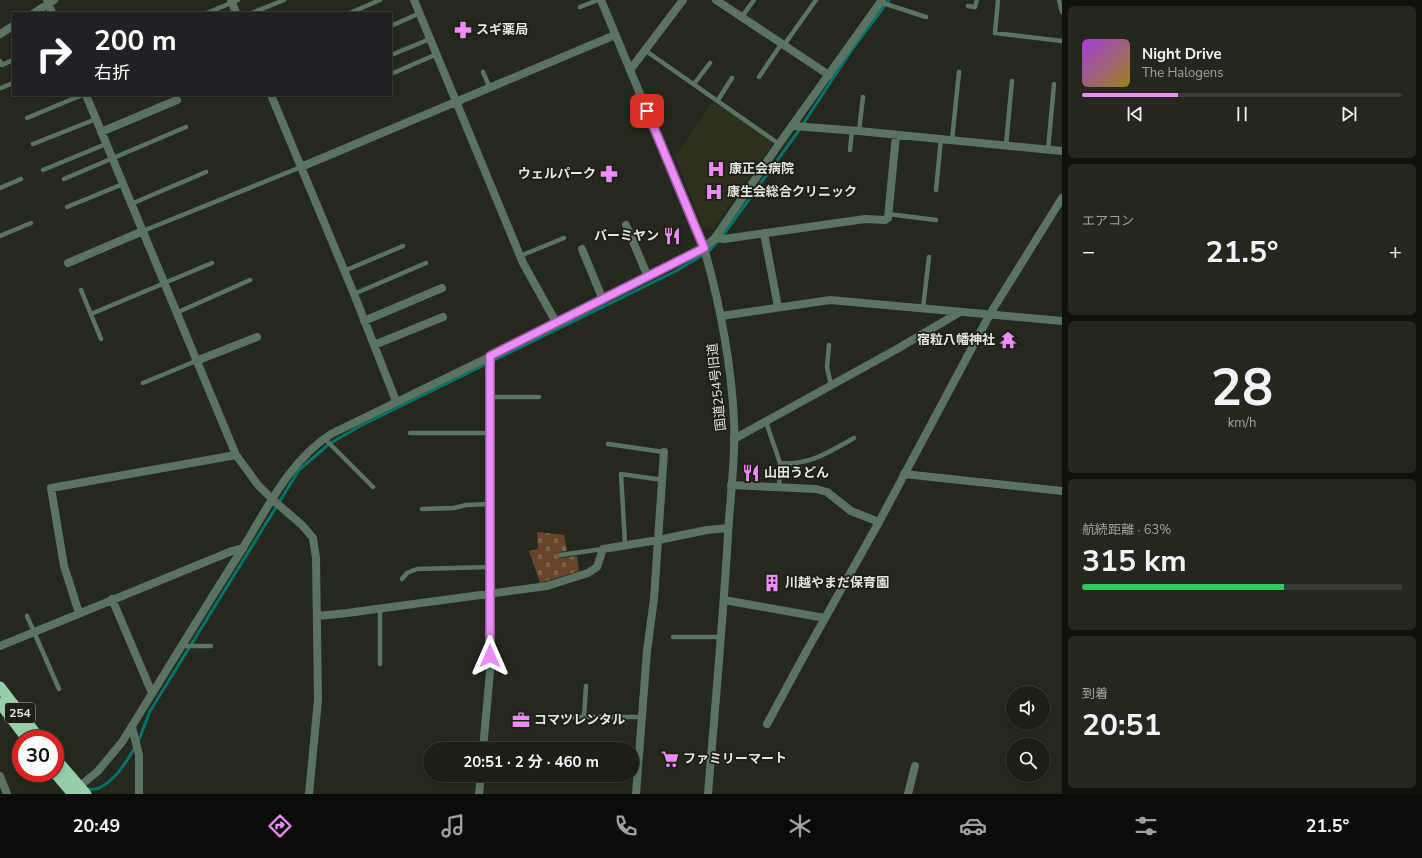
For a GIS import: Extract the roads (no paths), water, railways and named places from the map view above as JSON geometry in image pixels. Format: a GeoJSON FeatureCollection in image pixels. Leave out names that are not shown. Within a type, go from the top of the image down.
{"type":"FeatureCollection","features":[{"type":"Feature","properties":{"kind":"highway","name":"254"},"geometry":{"type":"LineString","coordinates":[[0,686],[33,730]]}},
{"type":"Feature","properties":{"kind":"highway","name":"254"},"geometry":{"type":"LineString","coordinates":[[0,703],[20,730]]}},
{"type":"Feature","properties":{"kind":"highway"},"geometry":{"type":"LineString","coordinates":[[64,773],[76,792]]}},
{"type":"Feature","properties":{"kind":"highway"},"geometry":{"type":"LineString","coordinates":[[64,781],[76,792]]}},
{"type":"Feature","properties":{"kind":"street"},"geometry":{"type":"LineString","coordinates":[[414,0],[520,256],[557,324]]}},
{"type":"Feature","properties":{"kind":"street","name":"国道254号旧道"},"geometry":{"type":"LineString","coordinates":[[599,0],[630,70],[704,248],[721,316],[733,399],[734,439],[724,600],[708,794]]}},
{"type":"Feature","properties":{"kind":"street"},"geometry":{"type":"LineString","coordinates":[[630,70],[646,51],[683,0]]}},
{"type":"Feature","properties":{"kind":"street"},"geometry":{"type":"LineString","coordinates":[[716,0],[829,75]]}},
{"type":"Feature","properties":{"kind":"street"},"geometry":{"type":"LineString","coordinates":[[35,12],[50,1],[52,12]]}},
{"type":"Feature","properties":{"kind":"street"},"geometry":{"type":"LineString","coordinates":[[234,1],[236,12]]}},
{"type":"Feature","properties":{"kind":"street"},"geometry":{"type":"LineString","coordinates":[[76,792],[110,759],[132,727],[273,500],[299,460],[310,449],[324,438],[396,401],[557,324],[704,248],[715,238],[779,144],[794,126],[881,1]]}},
{"type":"Feature","properties":{"kind":"street"},"geometry":{"type":"LineString","coordinates":[[0,34],[12,27]]}},
{"type":"Feature","properties":{"kind":"street"},"geometry":{"type":"LineString","coordinates":[[300,167],[615,35]]}},
{"type":"Feature","properties":{"kind":"street"},"geometry":{"type":"LineString","coordinates":[[86,96],[236,455],[258,485],[273,500],[302,524],[313,538],[316,558],[318,616],[318,700],[309,794]]}},
{"type":"Feature","properties":{"kind":"street"},"geometry":{"type":"LineString","coordinates":[[271,96],[354,294],[396,401]]}},
{"type":"Feature","properties":{"kind":"street"},"geometry":{"type":"LineString","coordinates":[[101,132],[177,100]]}},
{"type":"Feature","properties":{"kind":"street"},"geometry":{"type":"LineString","coordinates":[[794,126],[856,130],[1062,151]]}},
{"type":"Feature","properties":{"kind":"street"},"geometry":{"type":"LineString","coordinates":[[715,238],[724,239],[865,219],[886,220],[888,214],[896,135]]}},
{"type":"Feature","properties":{"kind":"street"},"geometry":{"type":"LineString","coordinates":[[767,724],[879,522],[990,314],[1062,198]]}},
{"type":"Feature","properties":{"kind":"street"},"geometry":{"type":"LineString","coordinates":[[626,225],[648,277]]}},
{"type":"Feature","properties":{"kind":"street"},"geometry":{"type":"LineString","coordinates":[[68,263],[142,231]]}},
{"type":"Feature","properties":{"kind":"street"},"geometry":{"type":"LineString","coordinates":[[764,233],[778,307]]}},
{"type":"Feature","properties":{"kind":"street"},"geometry":{"type":"LineString","coordinates":[[582,249],[603,300]]}},
{"type":"Feature","properties":{"kind":"street"},"geometry":{"type":"LineString","coordinates":[[364,320],[442,288]]}},
{"type":"Feature","properties":{"kind":"street"},"geometry":{"type":"LineString","coordinates":[[721,316],[830,300],[1062,321]]}},
{"type":"Feature","properties":{"kind":"street"},"geometry":{"type":"LineString","coordinates":[[734,439],[897,349],[960,312]]}},
{"type":"Feature","properties":{"kind":"street"},"geometry":{"type":"LineString","coordinates":[[374,345],[443,317]]}},
{"type":"Feature","properties":{"kind":"street"},"geometry":{"type":"LineString","coordinates":[[196,361],[257,337]]}},
{"type":"Feature","properties":{"kind":"street"},"geometry":{"type":"LineString","coordinates":[[484,742],[490,672],[490,356]]}},
{"type":"Feature","properties":{"kind":"street"},"geometry":{"type":"LineString","coordinates":[[636,794],[663,480],[664,452]]}},
{"type":"Feature","properties":{"kind":"street"},"geometry":{"type":"LineString","coordinates":[[80,613],[64,566],[51,488],[236,455]]}},
{"type":"Feature","properties":{"kind":"street"},"geometry":{"type":"LineString","coordinates":[[904,474],[1062,491]]}},
{"type":"Feature","properties":{"kind":"street"},"geometry":{"type":"LineString","coordinates":[[731,485],[816,489],[827,492],[851,511],[879,522]]}},
{"type":"Feature","properties":{"kind":"street"},"geometry":{"type":"LineString","coordinates":[[318,616],[380,609],[490,592],[547,586],[588,573],[598,567],[603,549],[707,530],[728,528]]}},
{"type":"Feature","properties":{"kind":"street"},"geometry":{"type":"LineString","coordinates":[[0,646],[232,550],[243,548]]}},
{"type":"Feature","properties":{"kind":"street"},"geometry":{"type":"LineString","coordinates":[[112,599],[152,693]]}},
{"type":"Feature","properties":{"kind":"street"},"geometry":{"type":"LineString","coordinates":[[724,600],[825,618]]}},
{"type":"Feature","properties":{"kind":"street"},"geometry":{"type":"LineString","coordinates":[[132,727],[139,755],[139,794]]}},
{"type":"Feature","properties":{"kind":"street"},"geometry":{"type":"LineString","coordinates":[[908,794],[915,766]]}},
{"type":"Feature","properties":{"kind":"street"},"geometry":{"type":"LineString","coordinates":[[0,776],[7,794]]}},
{"type":"Feature","properties":{"kind":"street"},"geometry":{"type":"LineString","coordinates":[[479,794],[480,782]]}},
{"type":"Feature","properties":{"kind":"lane"},"geometry":{"type":"LineString","coordinates":[[254,12],[284,0]]}},
{"type":"Feature","properties":{"kind":"lane"},"geometry":{"type":"LineString","coordinates":[[352,12],[380,0]]}},
{"type":"Feature","properties":{"kind":"lane"},"geometry":{"type":"LineString","coordinates":[[580,7],[599,0]]}},
{"type":"Feature","properties":{"kind":"lane"},"geometry":{"type":"LineString","coordinates":[[742,18],[754,0]]}},
{"type":"Feature","properties":{"kind":"lane"},"geometry":{"type":"LineString","coordinates":[[759,77],[816,0]]}},
{"type":"Feature","properties":{"kind":"lane"},"geometry":{"type":"LineString","coordinates":[[968,6],[975,7],[977,0]]}},
{"type":"Feature","properties":{"kind":"lane"},"geometry":{"type":"LineString","coordinates":[[998,0],[995,33],[1062,41]]}},
{"type":"Feature","properties":{"kind":"lane"},"geometry":{"type":"LineString","coordinates":[[1059,0],[1062,12]]}},
{"type":"Feature","properties":{"kind":"lane"},"geometry":{"type":"LineString","coordinates":[[209,12],[234,1]]}},
{"type":"Feature","properties":{"kind":"lane"},"geometry":{"type":"LineString","coordinates":[[881,1],[926,16]]}},
{"type":"Feature","properties":{"kind":"lane"},"geometry":{"type":"LineString","coordinates":[[392,26],[420,13]]}},
{"type":"Feature","properties":{"kind":"lane"},"geometry":{"type":"LineString","coordinates":[[392,55],[430,39]]}},
{"type":"Feature","properties":{"kind":"lane"},"geometry":{"type":"LineString","coordinates":[[646,51],[779,144]]}},
{"type":"Feature","properties":{"kind":"lane"},"geometry":{"type":"LineString","coordinates":[[392,74],[437,54]]}},
{"type":"Feature","properties":{"kind":"lane"},"geometry":{"type":"LineString","coordinates":[[0,61],[2,65],[12,60]]}},
{"type":"Feature","properties":{"kind":"lane"},"geometry":{"type":"LineString","coordinates":[[694,84],[710,63]]}},
{"type":"Feature","properties":{"kind":"lane"},"geometry":{"type":"LineString","coordinates":[[483,72],[490,88]]}},
{"type":"Feature","properties":{"kind":"lane"},"geometry":{"type":"LineString","coordinates":[[952,140],[959,72]]}},
{"type":"Feature","properties":{"kind":"lane"},"geometry":{"type":"LineString","coordinates":[[718,100],[732,78]]}},
{"type":"Feature","properties":{"kind":"lane"},"geometry":{"type":"LineString","coordinates":[[1006,145],[1012,81]]}},
{"type":"Feature","properties":{"kind":"lane"},"geometry":{"type":"LineString","coordinates":[[1,88],[12,83]]}},
{"type":"Feature","properties":{"kind":"lane"},"geometry":{"type":"LineString","coordinates":[[1048,150],[1054,84]]}},
{"type":"Feature","properties":{"kind":"lane"},"geometry":{"type":"LineString","coordinates":[[27,118],[80,96]]}},
{"type":"Feature","properties":{"kind":"lane"},"geometry":{"type":"LineString","coordinates":[[850,150],[863,97]]}},
{"type":"Feature","properties":{"kind":"lane"},"geometry":{"type":"LineString","coordinates":[[33,144],[96,119]]}},
{"type":"Feature","properties":{"kind":"lane"},"geometry":{"type":"LineString","coordinates":[[64,179],[186,127]]}},
{"type":"Feature","properties":{"kind":"lane"},"geometry":{"type":"LineString","coordinates":[[936,190],[941,139]]}},
{"type":"Feature","properties":{"kind":"lane"},"geometry":{"type":"LineString","coordinates":[[43,170],[106,144]]}},
{"type":"Feature","properties":{"kind":"lane"},"geometry":{"type":"LineString","coordinates":[[142,231],[300,167]]}},
{"type":"Feature","properties":{"kind":"lane"},"geometry":{"type":"LineString","coordinates":[[131,204],[206,172]]}},
{"type":"Feature","properties":{"kind":"lane"},"geometry":{"type":"LineString","coordinates":[[0,188],[21,179]]}},
{"type":"Feature","properties":{"kind":"lane"},"geometry":{"type":"LineString","coordinates":[[67,207],[123,184]]}},
{"type":"Feature","properties":{"kind":"lane"},"geometry":{"type":"LineString","coordinates":[[888,214],[936,220]]}},
{"type":"Feature","properties":{"kind":"lane"},"geometry":{"type":"LineString","coordinates":[[0,236],[31,223]]}},
{"type":"Feature","properties":{"kind":"lane"},"geometry":{"type":"LineString","coordinates":[[520,256],[564,238]]}},
{"type":"Feature","properties":{"kind":"lane"},"geometry":{"type":"LineString","coordinates":[[344,271],[403,246]]}},
{"type":"Feature","properties":{"kind":"lane"},"geometry":{"type":"LineString","coordinates":[[923,308],[929,257]]}},
{"type":"Feature","properties":{"kind":"lane"},"geometry":{"type":"LineString","coordinates":[[91,314],[212,263]]}},
{"type":"Feature","properties":{"kind":"lane"},"geometry":{"type":"LineString","coordinates":[[354,294],[426,263]]}},
{"type":"Feature","properties":{"kind":"lane"},"geometry":{"type":"LineString","coordinates":[[176,313],[250,280]]}},
{"type":"Feature","properties":{"kind":"lane"},"geometry":{"type":"LineString","coordinates":[[80,290],[101,339]]}},
{"type":"Feature","properties":{"kind":"lane"},"geometry":{"type":"LineString","coordinates":[[829,345],[827,367],[831,385]]}},
{"type":"Feature","properties":{"kind":"lane"},"geometry":{"type":"LineString","coordinates":[[143,383],[196,361]]}},
{"type":"Feature","properties":{"kind":"lane"},"geometry":{"type":"LineString","coordinates":[[491,397],[539,397]]}},
{"type":"Feature","properties":{"kind":"lane"},"geometry":{"type":"LineString","coordinates":[[766,422],[780,463],[779,488]]}},
{"type":"Feature","properties":{"kind":"lane"},"geometry":{"type":"LineString","coordinates":[[410,433],[490,433]]}},
{"type":"Feature","properties":{"kind":"lane"},"geometry":{"type":"LineString","coordinates":[[324,438],[373,488]]}},
{"type":"Feature","properties":{"kind":"lane"},"geometry":{"type":"LineString","coordinates":[[780,463],[791,464],[818,459],[854,438]]}},
{"type":"Feature","properties":{"kind":"lane"},"geometry":{"type":"LineString","coordinates":[[608,444],[664,452]]}},
{"type":"Feature","properties":{"kind":"lane"},"geometry":{"type":"LineString","coordinates":[[625,544],[621,474],[663,480]]}},
{"type":"Feature","properties":{"kind":"lane"},"geometry":{"type":"LineString","coordinates":[[422,509],[454,508],[466,505],[489,504]]}},
{"type":"Feature","properties":{"kind":"lane"},"geometry":{"type":"LineString","coordinates":[[560,555],[603,549]]}},
{"type":"Feature","properties":{"kind":"lane"},"geometry":{"type":"LineString","coordinates":[[402,578],[407,573],[417,569],[490,567]]}},
{"type":"Feature","properties":{"kind":"lane"},"geometry":{"type":"LineString","coordinates":[[380,609],[380,664]]}},
{"type":"Feature","properties":{"kind":"lane"},"geometry":{"type":"LineString","coordinates":[[27,616],[59,689]]}},
{"type":"Feature","properties":{"kind":"lane"},"geometry":{"type":"LineString","coordinates":[[673,637],[721,637]]}},
{"type":"Feature","properties":{"kind":"lane"},"geometry":{"type":"LineString","coordinates":[[181,646],[211,646]]}},
{"type":"Feature","properties":{"kind":"lane"},"geometry":{"type":"LineString","coordinates":[[584,718],[586,686]]}},
{"type":"Feature","properties":{"kind":"lane"},"geometry":{"type":"LineString","coordinates":[[566,717],[642,717]]}},
{"type":"Feature","properties":{"kind":"waterway"},"geometry":{"type":"LineString","coordinates":[[138,742],[150,711],[299,470],[329,444],[360,426],[676,271],[709,251],[721,238],[797,133],[853,48],[889,0]]}},
{"type":"Feature","properties":{"kind":"waterway"},"geometry":{"type":"LineString","coordinates":[[87,789],[98,789],[110,781],[124,764],[135,747]]}},
{"type":"Feature","properties":{"kind":"place","name":"スギ薬局"},"geometry":{"type":"Point","coordinates":[463,30]}},
{"type":"Feature","properties":{"kind":"place","name":"康正会病院"},"geometry":{"type":"Point","coordinates":[716,169]}},
{"type":"Feature","properties":{"kind":"place","name":"ウェルパーク"},"geometry":{"type":"Point","coordinates":[609,174]}},
{"type":"Feature","properties":{"kind":"place","name":"康生会総合クリニック"},"geometry":{"type":"Point","coordinates":[714,192]}},
{"type":"Feature","properties":{"kind":"place","name":"バーミヤン"},"geometry":{"type":"Point","coordinates":[672,236]}},
{"type":"Feature","properties":{"kind":"place","name":"宿粒八幡神社"},"geometry":{"type":"Point","coordinates":[1008,340]}},
{"type":"Feature","properties":{"kind":"place","name":"山田うどん"},"geometry":{"type":"Point","coordinates":[751,473]}},
{"type":"Feature","properties":{"kind":"place","name":"川越やまだ保育園"},"geometry":{"type":"Point","coordinates":[772,583]}},
{"type":"Feature","properties":{"kind":"place","name":"コマツレンタル"},"geometry":{"type":"Point","coordinates":[521,720]}},
{"type":"Feature","properties":{"kind":"place","name":"ファミリーマート"},"geometry":{"type":"Point","coordinates":[670,759]}}]}
